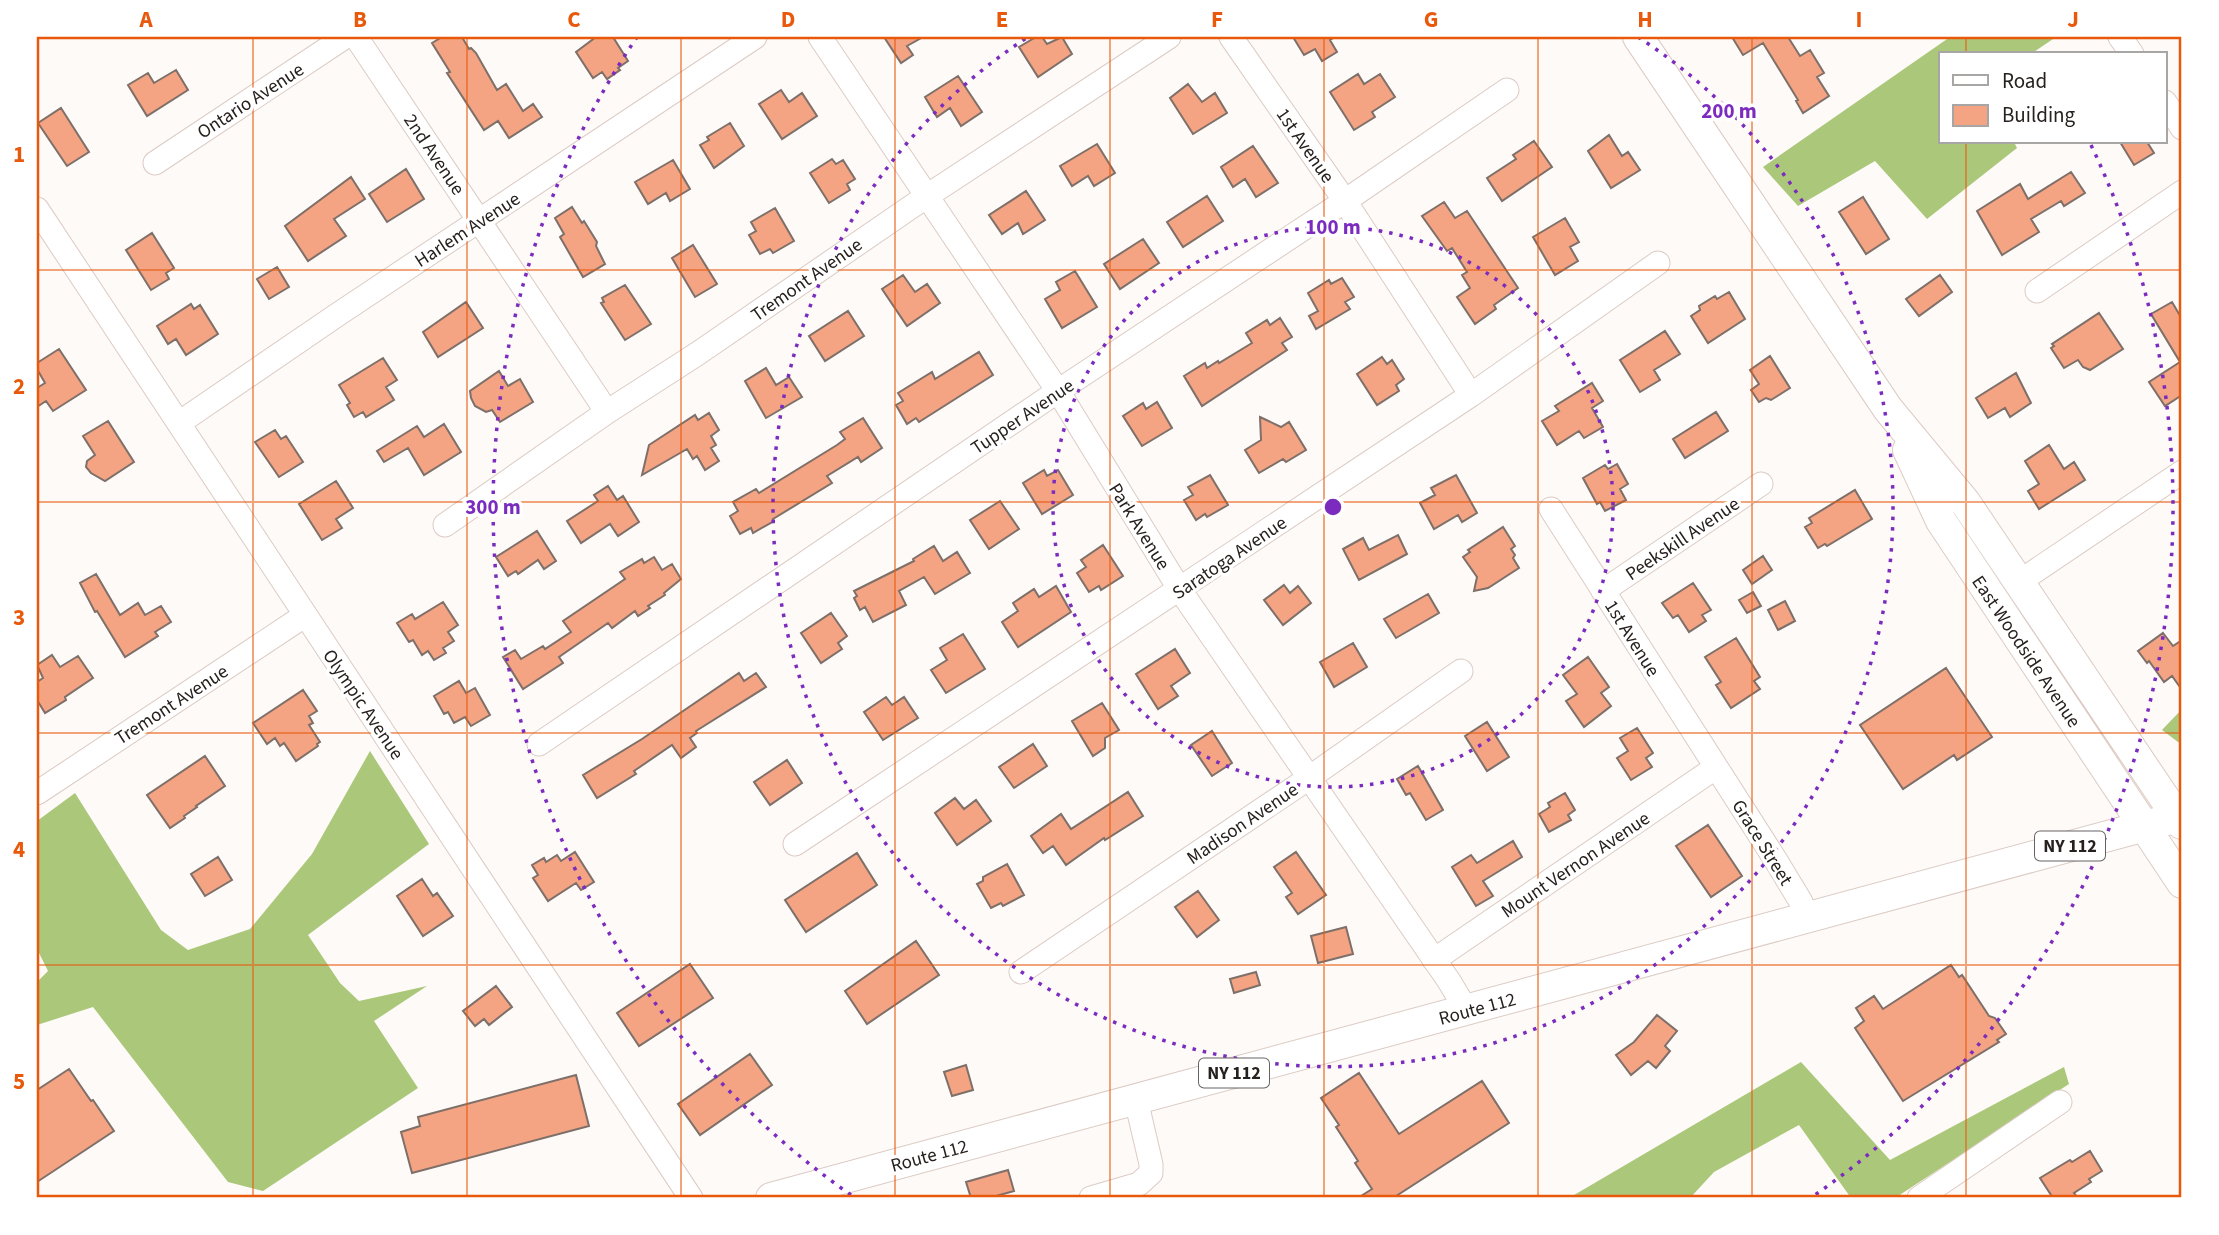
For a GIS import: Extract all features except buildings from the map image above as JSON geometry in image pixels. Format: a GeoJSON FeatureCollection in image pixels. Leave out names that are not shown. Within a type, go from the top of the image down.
{"type":"FeatureCollection","features":[{"type":"Feature","properties":{"kind":"main road","name":"East Woodside Avenue"},"geometry":{"type":"LineString","coordinates":[[1638,37],[1888,409],[1965,502],[2181,819]]}},
{"type":"Feature","properties":{"kind":"main road","name":"East Woodside Avenue"},"geometry":{"type":"LineString","coordinates":[[1888,409],[1941,521],[2182,883]]}},
{"type":"Feature","properties":{"kind":"main road","name":"Route 112"},"geometry":{"type":"LineString","coordinates":[[771,1198],[2144,826],[2181,819]]}},
{"type":"Feature","properties":{"kind":"street","name":"Ontario Avenue"},"geometry":{"type":"LineString","coordinates":[[155,163],[345,37]]}},
{"type":"Feature","properties":{"kind":"street","name":"2nd Avenue"},"geometry":{"type":"LineString","coordinates":[[356,37],[607,412]]}},
{"type":"Feature","properties":{"kind":"street","name":"Harlem Avenue"},"geometry":{"type":"LineString","coordinates":[[179,423],[755,37]]}},
{"type":"Feature","properties":{"kind":"street","name":"Park Avenue"},"geometry":{"type":"LineString","coordinates":[[820,37],[1058,391],[1180,590],[1467,1011]]}},
{"type":"Feature","properties":{"kind":"street","name":"Tremont Avenue"},"geometry":{"type":"LineString","coordinates":[[445,525],[927,196],[1170,37]]}},
{"type":"Feature","properties":{"kind":"street","name":"1st Avenue"},"geometry":{"type":"LineString","coordinates":[[1231,37],[1345,201],[1471,395]]}},
{"type":"Feature","properties":{"kind":"street"},"geometry":{"type":"LineString","coordinates":[[2120,37],[2131,52]]}},
{"type":"Feature","properties":{"kind":"street","name":"Tupper Avenue"},"geometry":{"type":"LineString","coordinates":[[539,744],[1507,90]]}},
{"type":"Feature","properties":{"kind":"street"},"geometry":{"type":"LineString","coordinates":[[2166,104],[2182,128]]}},
{"type":"Feature","properties":{"kind":"street"},"geometry":{"type":"LineString","coordinates":[[2037,291],[2182,192]]}},
{"type":"Feature","properties":{"kind":"street","name":"Olympic Avenue"},"geometry":{"type":"LineString","coordinates":[[37,209],[691,1198]]}},
{"type":"Feature","properties":{"kind":"street","name":"Saratoga Avenue"},"geometry":{"type":"LineString","coordinates":[[795,844],[1471,395],[1658,263]]}},
{"type":"Feature","properties":{"kind":"street"},"geometry":{"type":"LineString","coordinates":[[2019,582],[2182,472]]}},
{"type":"Feature","properties":{"kind":"street","name":"Peekskill Avenue"},"geometry":{"type":"LineString","coordinates":[[1603,591],[1761,484]]}},
{"type":"Feature","properties":{"kind":"street","name":"1st Avenue"},"geometry":{"type":"LineString","coordinates":[[1551,509],[1715,768]]}},
{"type":"Feature","properties":{"kind":"street","name":"Tremont Avenue"},"geometry":{"type":"LineString","coordinates":[[37,793],[304,616]]}},
{"type":"Feature","properties":{"kind":"street","name":"Madison Avenue"},"geometry":{"type":"LineString","coordinates":[[1021,972],[1309,778],[1461,671]]}},
{"type":"Feature","properties":{"kind":"street","name":"Grace Street"},"geometry":{"type":"LineString","coordinates":[[1715,768],[1775,859],[1801,902],[1807,918]]}},
{"type":"Feature","properties":{"kind":"street","name":"Mount Vernon Avenue"},"geometry":{"type":"LineString","coordinates":[[1434,960],[1715,768]]}},
{"type":"Feature","properties":{"kind":"street"},"geometry":{"type":"LineString","coordinates":[[1091,1198],[1139,1184],[1151,1173],[1136,1100]]}},
{"type":"Feature","properties":{"kind":"street"},"geometry":{"type":"LineString","coordinates":[[1919,1198],[2060,1102]]}},
{"type":"Feature","properties":{"kind":"green space"},"geometry":{"type":"Polygon","coordinates":[[[1950,37],[2056,37],[2034,52],[1939,52],[1939,144],[2015,144],[2017,148],[1927,219],[1875,161],[1798,206],[1763,167],[1950,37]]]}},
{"type":"Feature","properties":{"kind":"green space"},"geometry":{"type":"Polygon","coordinates":[[[2182,709],[2182,745],[2162,730],[2182,709]]]}},
{"type":"Feature","properties":{"kind":"green space"},"geometry":{"type":"Polygon","coordinates":[[[370,751],[429,844],[308,935],[340,983],[359,1001],[427,986],[374,1021],[418,1088],[263,1191],[228,1182],[93,1007],[37,1025],[37,982],[48,971],[37,949],[37,821],[75,793],[161,930],[188,950],[250,929],[312,854],[370,751]]]}},
{"type":"Feature","properties":{"kind":"green space"},"geometry":{"type":"Polygon","coordinates":[[[1801,1062],[1890,1160],[2064,1067],[2069,1084],[1895,1198],[1851,1198],[1799,1125],[1714,1172],[1690,1198],[1569,1198],[1801,1062]]]}}]}
